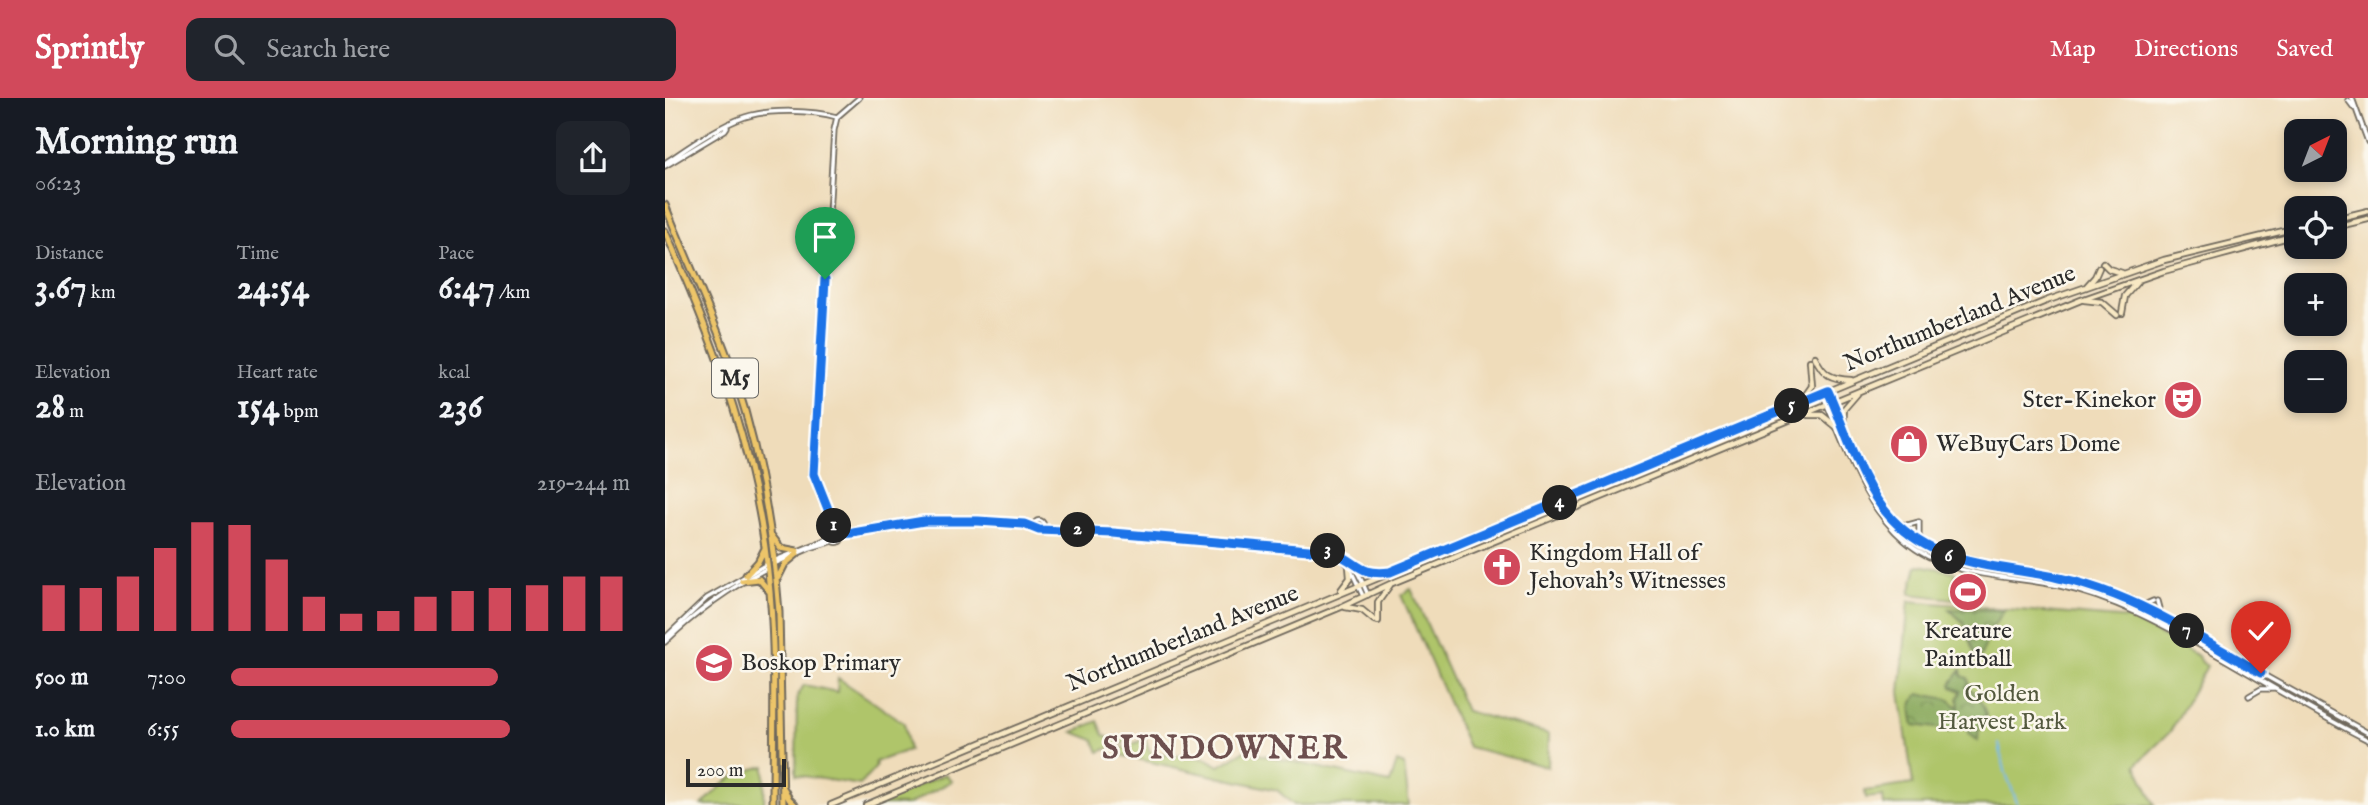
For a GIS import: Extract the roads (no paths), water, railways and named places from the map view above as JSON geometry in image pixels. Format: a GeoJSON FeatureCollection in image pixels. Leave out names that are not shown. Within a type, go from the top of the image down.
{"type":"FeatureCollection","features":[{"type":"Feature","properties":{"kind":"main road","name":"M5"},"geometry":{"type":"LineString","coordinates":[[665,205],[736,381],[757,456],[777,582],[783,805]]}},
{"type":"Feature","properties":{"kind":"main road"},"geometry":{"type":"LineString","coordinates":[[2347,216],[2368,211]]}},
{"type":"Feature","properties":{"kind":"main road"},"geometry":{"type":"LineString","coordinates":[[2347,224],[2368,219]]}},
{"type":"Feature","properties":{"kind":"main road","name":"M5"},"geometry":{"type":"LineString","coordinates":[[665,231],[708,333],[733,402],[751,470],[770,594],[773,805]]}},
{"type":"Feature","properties":{"kind":"main road","name":"Northumberland Avenue"},"geometry":{"type":"LineString","coordinates":[[831,805],[2039,304],[2122,273],[2190,253],[2284,231]]}},
{"type":"Feature","properties":{"kind":"main road","name":"Northumberland Avenue"},"geometry":{"type":"LineString","coordinates":[[866,805],[1341,607],[1390,584],[2081,300],[2144,278],[2284,239]]}},
{"type":"Feature","properties":{"kind":"main road"},"geometry":{"type":"LineString","coordinates":[[2085,288],[2101,265],[2122,273]]}},
{"type":"Feature","properties":{"kind":"main road"},"geometry":{"type":"LineString","coordinates":[[2081,300],[2102,302],[2119,314],[2127,291],[2144,278]]}},
{"type":"Feature","properties":{"kind":"main road"},"geometry":{"type":"LineString","coordinates":[[1815,356],[1819,367],[1828,376],[1853,380]]}},
{"type":"Feature","properties":{"kind":"main road"},"geometry":{"type":"LineString","coordinates":[[1799,403],[1812,386],[1810,361]]}},
{"type":"Feature","properties":{"kind":"main road"},"geometry":{"type":"LineString","coordinates":[[1800,417],[1822,415],[1840,427],[1846,405],[1860,391]]}},
{"type":"Feature","properties":{"kind":"main road"},"geometry":{"type":"LineString","coordinates":[[770,532],[781,548],[797,552],[782,568],[777,582]]}},
{"type":"Feature","properties":{"kind":"main road"},"geometry":{"type":"LineString","coordinates":[[744,578],[758,562],[764,548]]}},
{"type":"Feature","properties":{"kind":"main road"},"geometry":{"type":"LineString","coordinates":[[1335,595],[1349,582],[1352,565],[1369,573],[1390,572]]}},
{"type":"Feature","properties":{"kind":"main road"},"geometry":{"type":"LineString","coordinates":[[744,578],[759,579],[770,594]]}},
{"type":"Feature","properties":{"kind":"main road"},"geometry":{"type":"LineString","coordinates":[[1341,607],[1359,608],[1376,621],[1378,602],[1390,584]]}},
{"type":"Feature","properties":{"kind":"main road"},"geometry":{"type":"LineString","coordinates":[[782,779],[789,799],[795,805]]}},
{"type":"Feature","properties":{"kind":"street"},"geometry":{"type":"LineString","coordinates":[[837,537],[813,470],[834,130],[837,117],[859,98]]}},
{"type":"Feature","properties":{"kind":"street"},"geometry":{"type":"LineString","coordinates":[[2342,98],[2350,99],[2356,109],[2368,142]]}},
{"type":"Feature","properties":{"kind":"street"},"geometry":{"type":"LineString","coordinates":[[665,165],[742,118],[756,114],[813,112],[837,117]]}},
{"type":"Feature","properties":{"kind":"street"},"geometry":{"type":"LineString","coordinates":[[1825,392],[1860,482],[1878,513],[1906,542],[1928,556],[1972,572],[2058,586],[2114,602],[2180,634],[2368,740]]}},
{"type":"Feature","properties":{"kind":"street"},"geometry":{"type":"LineString","coordinates":[[1840,427],[1869,487],[1883,508],[1896,523],[1924,544],[1951,558],[1973,564],[2059,578],[2115,595],[2161,617],[2368,733]]}},
{"type":"Feature","properties":{"kind":"street"},"geometry":{"type":"LineString","coordinates":[[665,640],[699,610],[744,578],[774,562],[837,537],[896,525],[933,521],[1035,524],[1040,521],[1042,526]]}},
{"type":"Feature","properties":{"kind":"street"},"geometry":{"type":"LineString","coordinates":[[1896,523],[1908,525],[1919,522],[1919,536],[1924,544]]}},
{"type":"Feature","properties":{"kind":"street"},"geometry":{"type":"LineString","coordinates":[[1035,524],[1037,529],[1042,526],[1337,554],[1346,557],[1352,565],[1366,596]]}},
{"type":"Feature","properties":{"kind":"street"},"geometry":{"type":"LineString","coordinates":[[2140,606],[2155,601],[2161,617]]}},
{"type":"Feature","properties":{"kind":"street"},"geometry":{"type":"LineString","coordinates":[[2249,696],[2261,689],[2278,689]]}},
{"type":"Feature","properties":{"kind":"waterway"},"geometry":{"type":"LineString","coordinates":[[1999,744],[2005,771],[2018,805]]}},
{"type":"Feature","properties":{"kind":"place","name":"Ster-Kinekor"},"geometry":{"type":"Point","coordinates":[2183,400]}},
{"type":"Feature","properties":{"kind":"place","name":"WeBuyCars Dome"},"geometry":{"type":"Point","coordinates":[1909,444]}},
{"type":"Feature","properties":{"kind":"place","name":"Kingdom Hall of Jehovah's Witnesses"},"geometry":{"type":"Point","coordinates":[1502,567]}},
{"type":"Feature","properties":{"kind":"place","name":"Kreature Paintball"},"geometry":{"type":"Point","coordinates":[1968,592]}},
{"type":"Feature","properties":{"kind":"place","name":"Boskop Primary"},"geometry":{"type":"Point","coordinates":[714,663]}},
{"type":"Feature","properties":{"kind":"district","name":"SUNDOWNER"},"geometry":{"type":"Point","coordinates":[1225,749]}},
{"type":"Feature","properties":{"kind":"park label","name":"Golden Harvest Park"},"geometry":{"type":"Point","coordinates":[2002,708]}}]}
